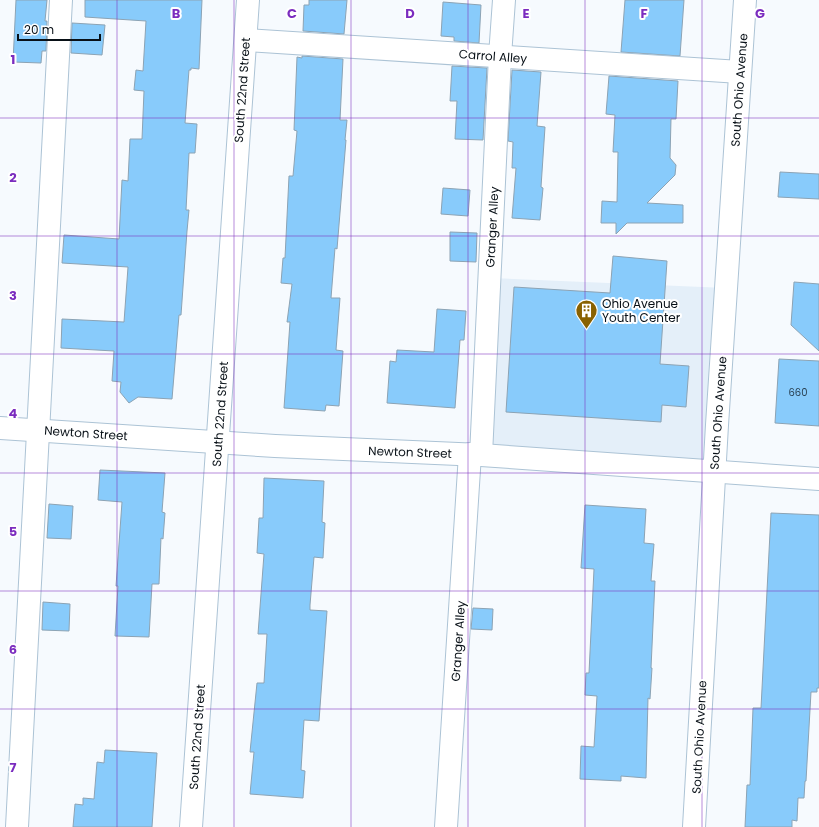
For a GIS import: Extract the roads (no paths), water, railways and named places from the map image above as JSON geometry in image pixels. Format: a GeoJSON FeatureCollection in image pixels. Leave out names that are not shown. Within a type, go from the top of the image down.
{"type":"FeatureCollection","features":[{"type":"Feature","properties":{"kind":"street"},"geometry":{"type":"LineString","coordinates":[[17,827],[61,0]]}},
{"type":"Feature","properties":{"kind":"street","name":"South 22nd Street"},"geometry":{"type":"LineString","coordinates":[[190,827],[248,0]]}},
{"type":"Feature","properties":{"kind":"street","name":"Granger Alley"},"geometry":{"type":"LineString","coordinates":[[446,827],[475,454],[504,0]]}},
{"type":"Feature","properties":{"kind":"street","name":"South Ohio Avenue"},"geometry":{"type":"LineString","coordinates":[[694,827],[745,0]]}},
{"type":"Feature","properties":{"kind":"street","name":"Carrol Alley"},"geometry":{"type":"LineString","coordinates":[[246,40],[740,72]]}},
{"type":"Feature","properties":{"kind":"street","name":"Newton Street"},"geometry":{"type":"LineString","coordinates":[[0,428],[275,446],[475,454],[715,470],[819,479]]}},
{"type":"Feature","properties":{"kind":"place","name":"Ohio Avenue Youth Center"},"geometry":{"type":"Point","coordinates":[587,330]}}]}
